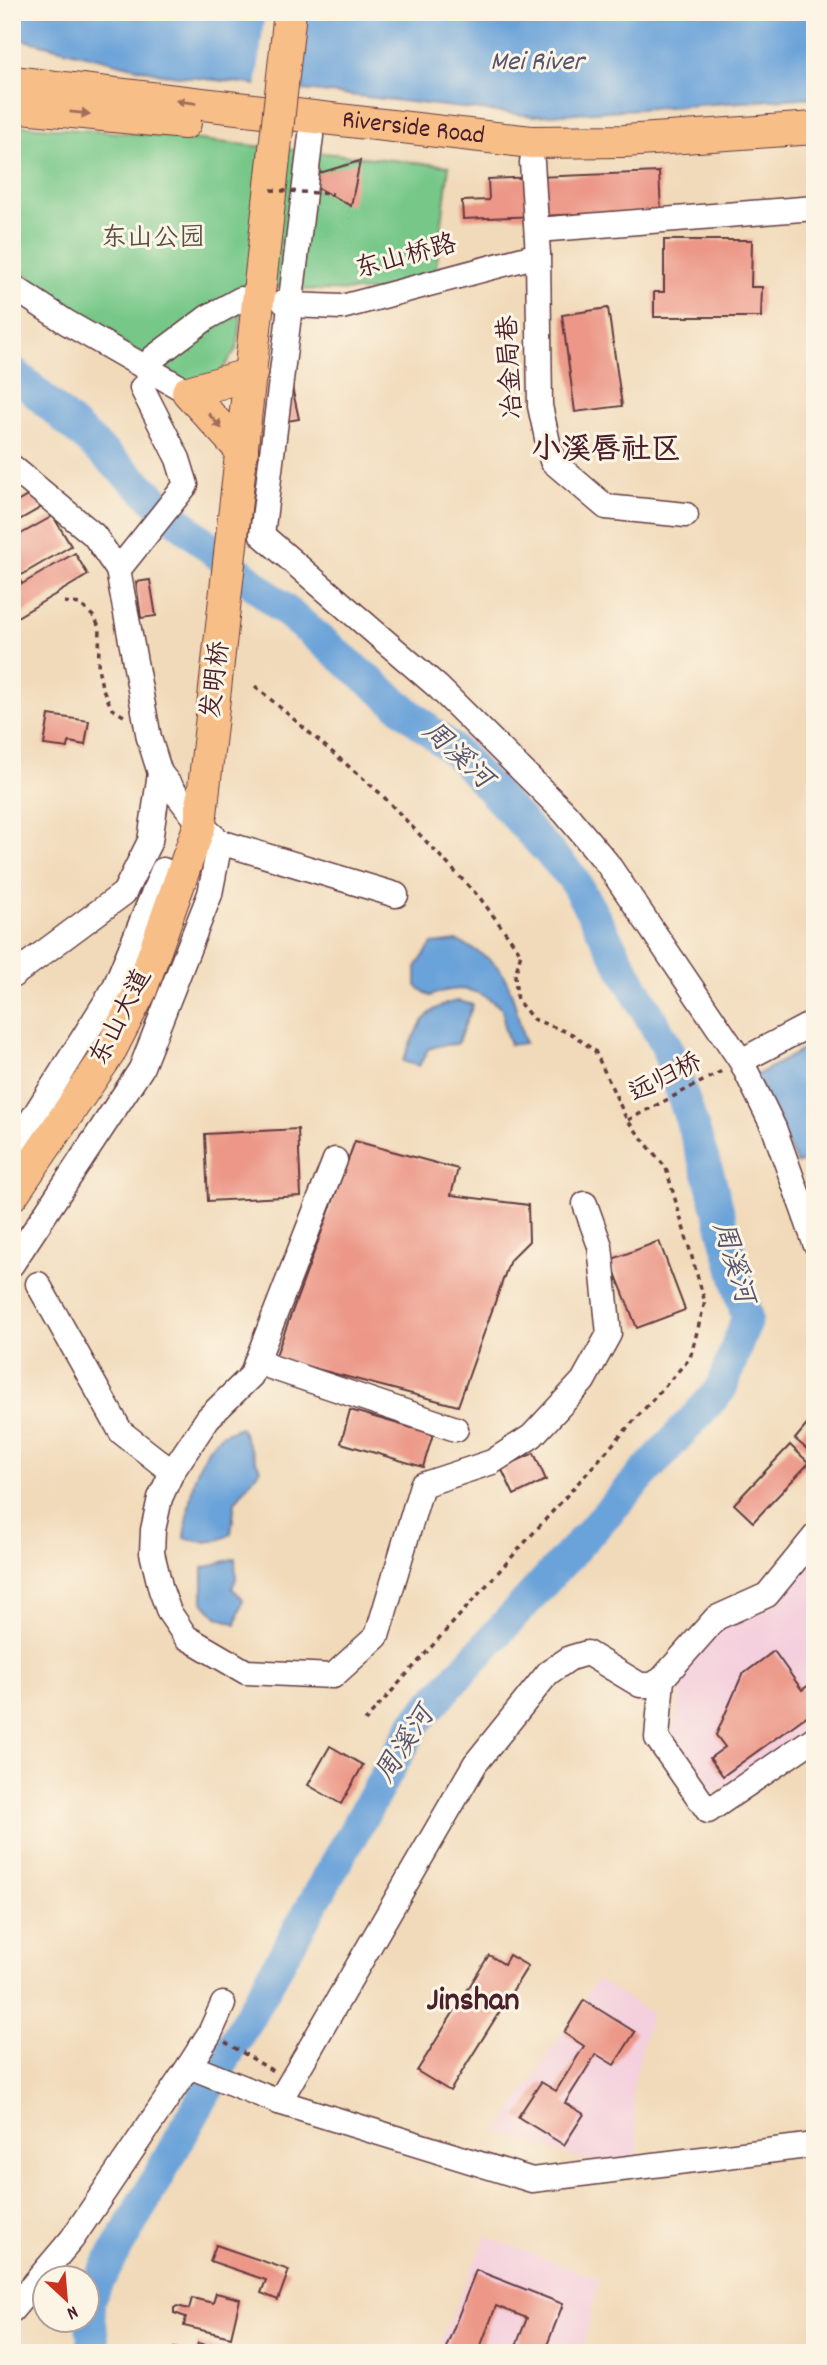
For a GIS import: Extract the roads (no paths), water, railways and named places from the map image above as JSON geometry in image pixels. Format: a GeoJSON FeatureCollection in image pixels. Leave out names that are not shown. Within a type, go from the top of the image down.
{"type":"FeatureCollection","features":[{"type":"Feature","properties":{"kind":"main road","name":"发明桥"},"geometry":{"type":"LineString","coordinates":[[210,833],[222,638],[290,12]]}},
{"type":"Feature","properties":{"kind":"main road","name":"Riverside Road"},"geometry":{"type":"LineString","coordinates":[[12,82],[531,142],[624,141],[815,128]]}},
{"type":"Feature","properties":{"kind":"main road","name":"Riverside Road"},"geometry":{"type":"LineString","coordinates":[[12,106],[312,136],[532,162],[657,160],[815,147]]}},
{"type":"Feature","properties":{"kind":"main road"},"geometry":{"type":"LineString","coordinates":[[242,451],[188,391],[251,374]]}},
{"type":"Feature","properties":{"kind":"main road","name":"东山大道"},"geometry":{"type":"LineString","coordinates":[[12,1195],[110,1053],[141,990],[210,833]]}},
{"type":"Feature","properties":{"kind":"street"},"geometry":{"type":"LineString","coordinates":[[312,136],[287,304],[262,535],[438,687],[565,813],[607,863],[732,1066],[774,1128],[815,1243]]}},
{"type":"Feature","properties":{"kind":"street","name":"冶金局巷"},"geometry":{"type":"LineString","coordinates":[[532,162],[538,255],[540,406],[552,461],[606,507],[686,515]]}},
{"type":"Feature","properties":{"kind":"street"},"geometry":{"type":"LineString","coordinates":[[537,230],[815,208]]}},
{"type":"Feature","properties":{"kind":"street","name":"东山桥路"},"geometry":{"type":"LineString","coordinates":[[287,304],[342,307],[538,255]]}},
{"type":"Feature","properties":{"kind":"street"},"geometry":{"type":"LineString","coordinates":[[12,286],[65,322],[188,391]]}},
{"type":"Feature","properties":{"kind":"street"},"geometry":{"type":"LineString","coordinates":[[153,358],[208,317],[241,299]]}},
{"type":"Feature","properties":{"kind":"street"},"geometry":{"type":"LineString","coordinates":[[124,562],[186,485],[178,459],[142,388]]}},
{"type":"Feature","properties":{"kind":"street"},"geometry":{"type":"LineString","coordinates":[[12,467],[124,562],[149,738],[160,773],[210,833],[396,895]]}},
{"type":"Feature","properties":{"kind":"street"},"geometry":{"type":"LineString","coordinates":[[12,976],[124,893],[150,841],[160,773]]}},
{"type":"Feature","properties":{"kind":"street"},"geometry":{"type":"LineString","coordinates":[[12,1265],[141,1069],[210,894],[210,833]]}},
{"type":"Feature","properties":{"kind":"street"},"geometry":{"type":"LineString","coordinates":[[12,1151],[114,989],[163,870]]}},
{"type":"Feature","properties":{"kind":"street"},"geometry":{"type":"LineString","coordinates":[[732,1066],[815,1022]]}},
{"type":"Feature","properties":{"kind":"street"},"geometry":{"type":"LineString","coordinates":[[335,1160],[251,1376],[208,1418],[172,1472],[160,1498],[153,1530],[152,1553],[169,1612],[186,1637],[246,1672],[333,1676],[377,1636],[422,1485],[492,1462],[532,1436],[583,1381],[609,1334],[600,1245],[585,1204]]}},
{"type":"Feature","properties":{"kind":"street"},"geometry":{"type":"LineString","coordinates":[[37,1284],[121,1432],[172,1472]]}},
{"type":"Feature","properties":{"kind":"street"},"geometry":{"type":"LineString","coordinates":[[256,1362],[456,1429]]}},
{"type":"Feature","properties":{"kind":"street"},"geometry":{"type":"LineString","coordinates":[[279,2102],[475,1763],[548,1673],[570,1658],[587,1653],[640,1685],[652,1685],[662,1679],[716,1618],[767,1594],[815,1536]]}},
{"type":"Feature","properties":{"kind":"street"},"geometry":{"type":"LineString","coordinates":[[662,1679],[657,1738],[708,1811],[815,1738]]}},
{"type":"Feature","properties":{"kind":"street"},"geometry":{"type":"LineString","coordinates":[[12,2310],[72,2239],[189,2066],[223,2004]]}},
{"type":"Feature","properties":{"kind":"street"},"geometry":{"type":"LineString","coordinates":[[189,2066],[279,2102],[532,2180],[815,2145]]}},
{"type":"Feature","properties":{"kind":"water","name":"Mei River"},"geometry":{"type":"Polygon","coordinates":[[[12,12],[815,12],[815,97],[533,116],[162,74],[12,37],[12,12]]]}},
{"type":"Feature","properties":{"kind":"water"},"geometry":{"type":"Polygon","coordinates":[[[458,941],[480,953],[499,969],[512,995],[525,1043],[510,1045],[504,1027],[503,1010],[486,997],[460,989],[430,996],[416,986],[416,967],[432,944],[458,941]]]}},
{"type":"Feature","properties":{"kind":"water"},"geometry":{"type":"Polygon","coordinates":[[[459,1001],[473,1005],[457,1044],[428,1049],[419,1066],[403,1061],[417,1030],[429,1014],[437,1008],[459,1001]]]}},
{"type":"Feature","properties":{"kind":"water"},"geometry":{"type":"Polygon","coordinates":[[[815,1043],[815,1153],[810,1159],[797,1164],[755,1076],[815,1043]]]}},
{"type":"Feature","properties":{"kind":"water"},"geometry":{"type":"Polygon","coordinates":[[[240,1427],[260,1469],[235,1502],[231,1534],[208,1542],[185,1538],[194,1483],[203,1457],[220,1436],[240,1427]]]}},
{"type":"Feature","properties":{"kind":"water"},"geometry":{"type":"Polygon","coordinates":[[[235,1558],[236,1579],[232,1588],[243,1599],[236,1624],[217,1617],[203,1602],[203,1568],[235,1558]]]}},
{"type":"Feature","properties":{"kind":"waterway","name":"周溪河"},"geometry":{"type":"LineString","coordinates":[[12,371],[190,531],[460,756],[572,877],[666,1045],[710,1179],[747,1318],[721,1389],[416,1722],[88,2300],[94,2348],[97,2353]]}},
{"type":"Feature","properties":{"kind":"district","name":"小溪唇社区"},"geometry":{"type":"Point","coordinates":[606,452]}},
{"type":"Feature","properties":{"kind":"district","name":"Jinshan"},"geometry":{"type":"Point","coordinates":[473,2002]}},
{"type":"Feature","properties":{"kind":"park label","name":"东山公园"},"geometry":{"type":"Point","coordinates":[153,239]}}]}
